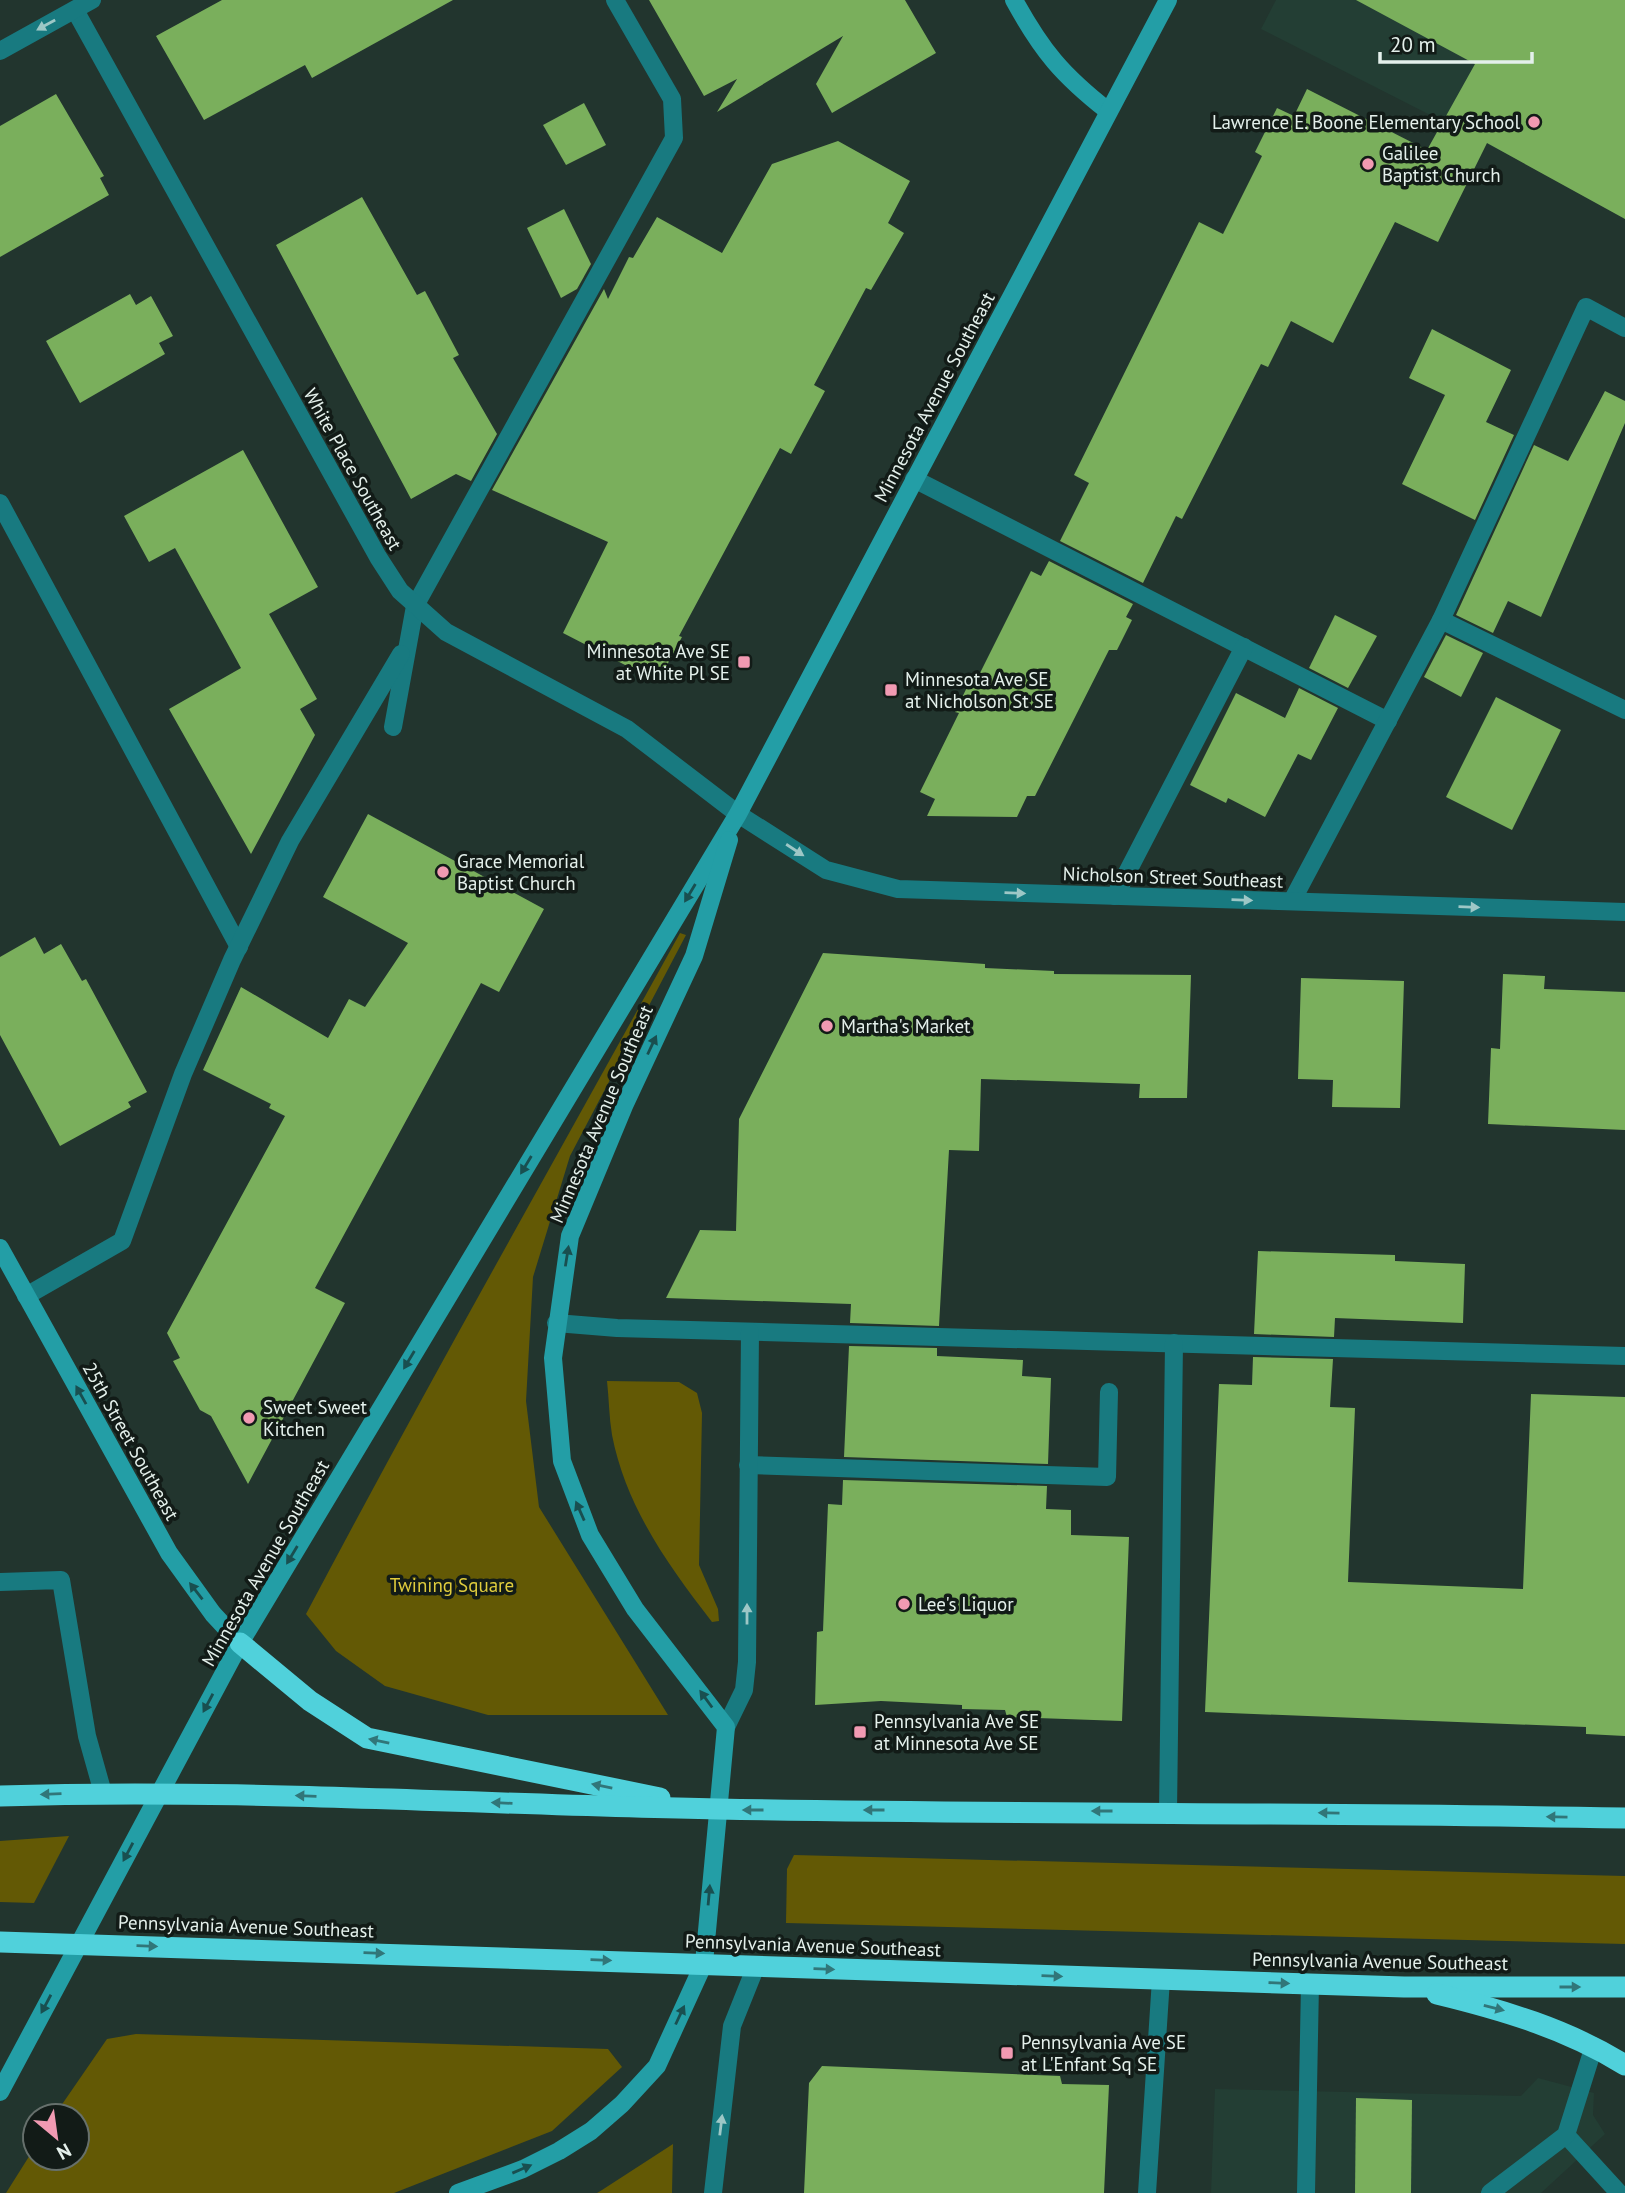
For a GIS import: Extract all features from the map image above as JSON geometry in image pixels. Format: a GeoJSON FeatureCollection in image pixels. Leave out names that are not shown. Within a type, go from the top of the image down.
{"type":"FeatureCollection","features":[{"type":"Feature","properties":{"kind":"highway"},"geometry":{"type":"LineString","coordinates":[[240,1643],[310,1701],[367,1738],[717,1809]]}},
{"type":"Feature","properties":{"kind":"highway"},"geometry":{"type":"LineString","coordinates":[[0,1796],[161,1792],[717,1809],[1625,1818]]}},
{"type":"Feature","properties":{"kind":"highway","name":"Pennsylvania Avenue Southeast"},"geometry":{"type":"LineString","coordinates":[[0,1942],[1404,1987],[1625,1987]]}},
{"type":"Feature","properties":{"kind":"highway"},"geometry":{"type":"LineString","coordinates":[[1404,1987],[1505,2011],[1594,2046],[1625,2065]]}},
{"type":"Feature","properties":{"kind":"main road"},"geometry":{"type":"LineString","coordinates":[[1014,0],[1034,35],[1067,78],[1108,111]]}},
{"type":"Feature","properties":{"kind":"main road","name":"Minnesota Avenue Southeast"},"geometry":{"type":"LineString","coordinates":[[0,2092],[240,1643],[738,814],[1168,0]]}},
{"type":"Feature","properties":{"kind":"main road","name":"Minnesota Avenue Southeast"},"geometry":{"type":"LineString","coordinates":[[726,1727],[611,1573],[574,1498],[562,1461],[554,1395],[556,1323],[570,1236],[624,1106],[694,956],[738,814]]}},
{"type":"Feature","properties":{"kind":"main road","name":"25th Street Southeast"},"geometry":{"type":"LineString","coordinates":[[0,1248],[169,1553],[213,1614],[240,1643]]}},
{"type":"Feature","properties":{"kind":"main road"},"geometry":{"type":"LineString","coordinates":[[458,2193],[523,2169],[591,2131],[622,2104],[657,2066],[704,1963],[726,1727]]}},
{"type":"Feature","properties":{"kind":"street"},"geometry":{"type":"LineString","coordinates":[[0,51],[92,0]]}},
{"type":"Feature","properties":{"kind":"street"},"geometry":{"type":"LineString","coordinates":[[393,727],[415,606],[674,138],[672,99],[615,0]]}},
{"type":"Feature","properties":{"kind":"street","name":"White Place Southeast"},"geometry":{"type":"LineString","coordinates":[[75,9],[378,557],[400,591],[446,632],[627,729],[738,814]]}},
{"type":"Feature","properties":{"kind":"street"},"geometry":{"type":"LineString","coordinates":[[1292,901],[1441,620],[1586,307],[1625,328]]}},
{"type":"Feature","properties":{"kind":"street"},"geometry":{"type":"LineString","coordinates":[[914,479],[1388,721]]}},
{"type":"Feature","properties":{"kind":"street"},"geometry":{"type":"LineString","coordinates":[[0,503],[239,947]]}},
{"type":"Feature","properties":{"kind":"street"},"geometry":{"type":"LineString","coordinates":[[1441,620],[1625,710]]}},
{"type":"Feature","properties":{"kind":"street"},"geometry":{"type":"LineString","coordinates":[[26,1296],[122,1241],[183,1074],[239,947],[290,841],[408,642]]}},
{"type":"Feature","properties":{"kind":"street"},"geometry":{"type":"LineString","coordinates":[[1115,896],[1244,648]]}},
{"type":"Feature","properties":{"kind":"street","name":"Nicholson Street Southeast"},"geometry":{"type":"LineString","coordinates":[[738,814],[826,870],[898,889],[1625,912]]}},
{"type":"Feature","properties":{"kind":"street"},"geometry":{"type":"LineString","coordinates":[[556,1323],[750,1332],[1625,1356]]}},
{"type":"Feature","properties":{"kind":"street"},"geometry":{"type":"LineString","coordinates":[[726,1727],[744,1690],[750,1332]]}},
{"type":"Feature","properties":{"kind":"street"},"geometry":{"type":"LineString","coordinates":[[1168,1812],[1174,1343]]}},
{"type":"Feature","properties":{"kind":"street"},"geometry":{"type":"LineString","coordinates":[[748,1465],[1107,1477],[1109,1392]]}},
{"type":"Feature","properties":{"kind":"street"},"geometry":{"type":"LineString","coordinates":[[0,1582],[61,1580],[88,1736],[103,1793]]}},
{"type":"Feature","properties":{"kind":"street"},"geometry":{"type":"LineString","coordinates":[[713,2193],[732,2026],[756,1966]]}},
{"type":"Feature","properties":{"kind":"street"},"geometry":{"type":"LineString","coordinates":[[1147,2193],[1161,1979]]}},
{"type":"Feature","properties":{"kind":"street"},"geometry":{"type":"LineString","coordinates":[[1306,2193],[1310,1984]]}},
{"type":"Feature","properties":{"kind":"street"},"geometry":{"type":"LineString","coordinates":[[1490,2193],[1566,2135],[1594,2046]]}},
{"type":"Feature","properties":{"kind":"street"},"geometry":{"type":"LineString","coordinates":[[1566,2135],[1619,2193]]}},
{"type":"Feature","properties":{"kind":"shaded area","name":"Lawrence E. Boone Elementary School"},"geometry":{"type":"Polygon","coordinates":[[[1276,0],[1625,0],[1625,214],[1261,29],[1276,0]]]}},
{"type":"Feature","properties":{"kind":"shaded area"},"geometry":{"type":"Polygon","coordinates":[[[1538,2078],[1594,2093],[1593,2115],[1605,2134],[1541,2193],[1211,2193],[1215,2089],[1521,2096],[1538,2078]]]}},
{"type":"Feature","properties":{"kind":"green space","name":"Twining Square"},"geometry":{"type":"Polygon","coordinates":[[[680,933],[686,935],[570,1156],[533,1277],[526,1401],[539,1507],[668,1715],[488,1715],[385,1686],[336,1651],[306,1614],[680,933]]]}},
{"type":"Feature","properties":{"kind":"green space"},"geometry":{"type":"Polygon","coordinates":[[[607,1381],[679,1382],[697,1393],[702,1413],[699,1565],[718,1609],[719,1621],[712,1622],[696,1601],[665,1557],[638,1511],[627,1487],[612,1435],[607,1381]]]}},
{"type":"Feature","properties":{"kind":"green space"},"geometry":{"type":"Polygon","coordinates":[[[69,1836],[34,1903],[0,1902],[0,1841],[69,1836]]]}},
{"type":"Feature","properties":{"kind":"green space"},"geometry":{"type":"Polygon","coordinates":[[[794,1855],[1625,1876],[1625,1944],[786,1923],[787,1869],[794,1855]]]}},
{"type":"Feature","properties":{"kind":"green space"},"geometry":{"type":"Polygon","coordinates":[[[136,2034],[608,2049],[622,2067],[552,2131],[394,2193],[6,2193],[21,2169],[21,2172],[91,2172],[91,2102],[64,2102],[107,2039],[136,2034]]]}},
{"type":"Feature","properties":{"kind":"green space"},"geometry":{"type":"Polygon","coordinates":[[[673,2144],[672,2193],[597,2193],[602,2190],[673,2144]]]}},
{"type":"Feature","properties":{"kind":"building"},"geometry":{"type":"Polygon","coordinates":[[[222,0],[453,0],[312,78],[305,65],[204,120],[156,36],[222,0]]]}},
{"type":"Feature","properties":{"kind":"building"},"geometry":{"type":"Polygon","coordinates":[[[649,0],[905,0],[936,53],[832,113],[816,84],[843,36],[717,112],[737,79],[704,96],[649,0]]]}},
{"type":"Feature","properties":{"kind":"building"},"geometry":{"type":"Polygon","coordinates":[[[1356,0],[1625,0],[1625,219],[1487,143],[1438,242],[1395,222],[1333,343],[1291,321],[1268,367],[1261,364],[1182,519],[1176,516],[1143,583],[1060,541],[1089,483],[1074,475],[1199,222],[1223,234],[1262,156],[1255,152],[1277,108],[1294,116],[1307,89],[1427,150],[1475,64],[1356,0]]]}},
{"type":"Feature","properties":{"kind":"building"},"geometry":{"type":"Polygon","coordinates":[[[56,94],[104,176],[100,178],[109,195],[0,257],[0,126],[56,94]]]}},
{"type":"Feature","properties":{"kind":"building"},"geometry":{"type":"Polygon","coordinates":[[[584,103],[606,145],[566,165],[543,125],[584,103]]]}},
{"type":"Feature","properties":{"kind":"building"},"geometry":{"type":"Polygon","coordinates":[[[838,141],[910,181],[888,223],[904,233],[871,290],[866,288],[814,385],[825,391],[791,454],[780,448],[679,636],[682,637],[658,682],[563,633],[608,542],[492,490],[604,289],[608,299],[629,257],[633,258],[657,217],[722,253],[772,164],[838,141]]]}},
{"type":"Feature","properties":{"kind":"building"},"geometry":{"type":"Polygon","coordinates":[[[362,197],[417,295],[425,291],[459,355],[453,358],[497,434],[471,481],[456,474],[411,499],[276,245],[362,197]]]}},
{"type":"Feature","properties":{"kind":"building"},"geometry":{"type":"Polygon","coordinates":[[[564,209],[591,264],[577,289],[561,298],[527,228],[564,209]]]}},
{"type":"Feature","properties":{"kind":"building"},"geometry":{"type":"Polygon","coordinates":[[[130,294],[136,305],[151,296],[173,336],[159,343],[165,354],[80,403],[46,341],[130,294]]]}},
{"type":"Feature","properties":{"kind":"building"},"geometry":{"type":"Polygon","coordinates":[[[1432,329],[1511,370],[1486,422],[1514,435],[1475,520],[1402,484],[1445,395],[1409,378],[1432,329]]]}},
{"type":"Feature","properties":{"kind":"building"},"geometry":{"type":"Polygon","coordinates":[[[1605,391],[1625,401],[1625,423],[1541,617],[1508,601],[1493,633],[1456,615],[1534,445],[1568,461],[1605,391]]]}},
{"type":"Feature","properties":{"kind":"building"},"geometry":{"type":"Polygon","coordinates":[[[243,450],[318,587],[269,614],[317,699],[300,709],[315,735],[251,854],[169,709],[241,668],[175,548],[149,562],[124,516],[243,450]]]}},
{"type":"Feature","properties":{"kind":"building"},"geometry":{"type":"Polygon","coordinates":[[[1049,561],[1133,604],[1126,617],[1132,620],[1117,650],[1109,650],[1035,796],[1027,796],[1017,817],[927,816],[935,799],[920,792],[959,713],[955,712],[971,679],[977,679],[1031,571],[1041,576],[1049,561]]]}},
{"type":"Feature","properties":{"kind":"building"},"geometry":{"type":"Polygon","coordinates":[[[1335,615],[1377,636],[1348,688],[1309,668],[1335,615]]]}},
{"type":"Feature","properties":{"kind":"building"},"geometry":{"type":"Polygon","coordinates":[[[1446,635],[1483,653],[1461,697],[1424,677],[1446,635]]]}},
{"type":"Feature","properties":{"kind":"building"},"geometry":{"type":"Polygon","coordinates":[[[1299,688],[1338,708],[1311,760],[1298,754],[1265,817],[1228,798],[1226,803],[1190,785],[1236,693],[1285,718],[1299,688]]]}},
{"type":"Feature","properties":{"kind":"building"},"geometry":{"type":"Polygon","coordinates":[[[1496,697],[1561,730],[1512,830],[1446,797],[1496,697]]]}},
{"type":"Feature","properties":{"kind":"building"},"geometry":{"type":"Polygon","coordinates":[[[368,814],[544,909],[499,992],[481,983],[315,1288],[345,1303],[248,1484],[211,1416],[200,1410],[173,1361],[180,1358],[167,1333],[285,1116],[269,1108],[271,1104],[203,1070],[241,987],[328,1038],[349,999],[365,1007],[408,943],[323,897],[368,814]]]}},
{"type":"Feature","properties":{"kind":"building"},"geometry":{"type":"Polygon","coordinates":[[[35,937],[44,954],[61,944],[82,981],[86,979],[147,1092],[128,1102],[131,1107],[60,1146],[0,1035],[0,957],[35,937]]]}},
{"type":"Feature","properties":{"kind":"building"},"geometry":{"type":"Polygon","coordinates":[[[823,953],[985,964],[985,968],[1054,971],[1054,974],[1191,975],[1187,1098],[1139,1098],[1140,1084],[981,1079],[979,1151],[949,1150],[939,1326],[850,1323],[851,1304],[666,1298],[700,1230],[736,1231],[739,1119],[823,953]]]}},
{"type":"Feature","properties":{"kind":"building"},"geometry":{"type":"Polygon","coordinates":[[[1503,974],[1545,976],[1544,989],[1625,992],[1625,1130],[1488,1124],[1491,1048],[1500,1049],[1503,974]]]}},
{"type":"Feature","properties":{"kind":"building"},"geometry":{"type":"Polygon","coordinates":[[[1301,978],[1404,981],[1400,1108],[1332,1107],[1333,1080],[1298,1079],[1301,978]]]}},
{"type":"Feature","properties":{"kind":"building"},"geometry":{"type":"Polygon","coordinates":[[[1258,1251],[1395,1255],[1395,1261],[1465,1264],[1463,1323],[1335,1318],[1334,1337],[1254,1334],[1258,1251]]]}},
{"type":"Feature","properties":{"kind":"building"},"geometry":{"type":"Polygon","coordinates":[[[849,1346],[937,1348],[937,1356],[1023,1360],[1022,1376],[1051,1378],[1048,1464],[844,1457],[849,1346]]]}},
{"type":"Feature","properties":{"kind":"building"},"geometry":{"type":"Polygon","coordinates":[[[1253,1357],[1333,1359],[1330,1407],[1355,1408],[1348,1582],[1523,1589],[1531,1394],[1625,1397],[1625,1736],[1586,1734],[1586,1727],[1205,1712],[1219,1384],[1252,1385],[1253,1357]]]}},
{"type":"Feature","properties":{"kind":"building"},"geometry":{"type":"Polygon","coordinates":[[[843,1480],[1047,1486],[1046,1509],[1071,1510],[1071,1535],[1129,1537],[1122,1721],[1007,1717],[1005,1710],[962,1709],[962,1705],[881,1701],[815,1705],[817,1632],[823,1631],[828,1504],[842,1505],[843,1480]]]}},
{"type":"Feature","properties":{"kind":"building"},"geometry":{"type":"Polygon","coordinates":[[[822,2066],[1060,2076],[1062,2084],[1109,2085],[1104,2193],[804,2193],[809,2083],[822,2066]]]}},
{"type":"Feature","properties":{"kind":"building"},"geometry":{"type":"Polygon","coordinates":[[[1356,2098],[1412,2100],[1411,2193],[1355,2193],[1356,2098]]]}},
{"type":"Feature","properties":{"kind":"place","name":"Lawrence E. Boone Elementary School"},"geometry":{"type":"Point","coordinates":[1534,122]}},
{"type":"Feature","properties":{"kind":"place","name":"Galilee Baptist Church"},"geometry":{"type":"Point","coordinates":[1368,164]}},
{"type":"Feature","properties":{"kind":"place","name":"Minnesota Ave SE at White Pl SE"},"geometry":{"type":"Point","coordinates":[744,662]}},
{"type":"Feature","properties":{"kind":"place","name":"Minnesota Ave SE at Nicholson St SE"},"geometry":{"type":"Point","coordinates":[891,690]}},
{"type":"Feature","properties":{"kind":"place","name":"Grace Memorial Baptist Church"},"geometry":{"type":"Point","coordinates":[443,872]}},
{"type":"Feature","properties":{"kind":"place","name":"Martha's Market"},"geometry":{"type":"Point","coordinates":[827,1026]}},
{"type":"Feature","properties":{"kind":"place","name":"Sweet Sweet Kitchen"},"geometry":{"type":"Point","coordinates":[249,1418]}},
{"type":"Feature","properties":{"kind":"place","name":"Lee's Liquor"},"geometry":{"type":"Point","coordinates":[904,1604]}},
{"type":"Feature","properties":{"kind":"place","name":"Pennsylvania Ave SE at Minnesota Ave SE"},"geometry":{"type":"Point","coordinates":[860,1732]}},
{"type":"Feature","properties":{"kind":"place","name":"Pennsylvania Ave SE at L'Enfant Sq SE"},"geometry":{"type":"Point","coordinates":[1007,2053]}}]}
